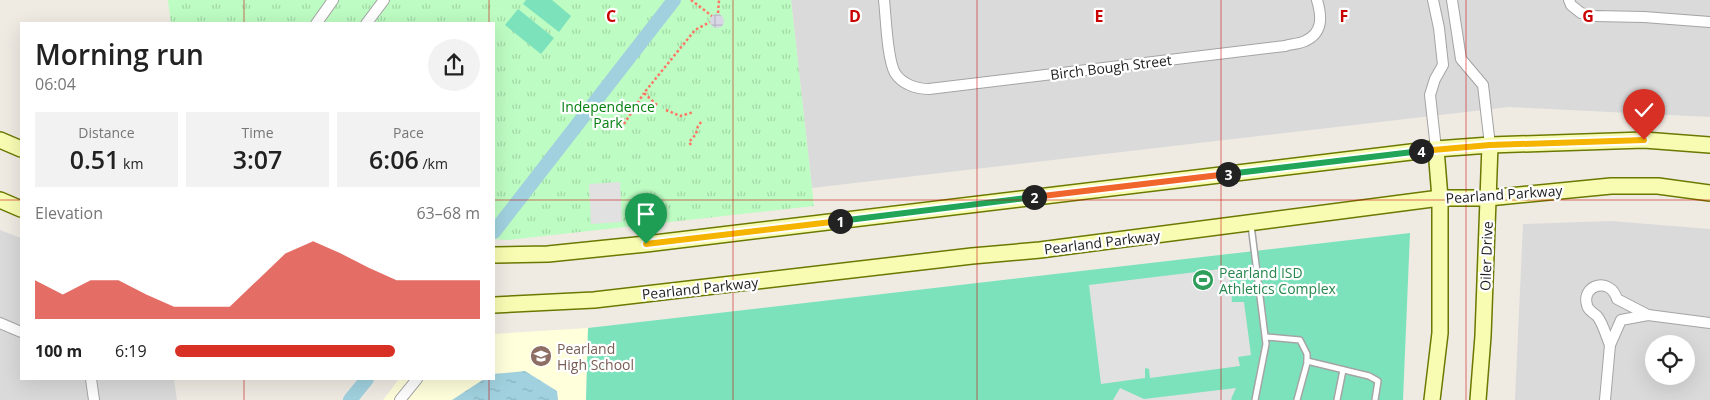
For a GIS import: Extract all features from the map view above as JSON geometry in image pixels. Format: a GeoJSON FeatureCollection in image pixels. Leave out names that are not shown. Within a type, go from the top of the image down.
{"type":"FeatureCollection","features":[{"type":"Feature","properties":{"kind":"main road"},"geometry":{"type":"LineString","coordinates":[[0,140],[20,149]]}},
{"type":"Feature","properties":{"kind":"main road"},"geometry":{"type":"LineString","coordinates":[[495,254],[548,254],[646,244],[1436,149],[1490,145],[1644,140],[1710,145]]}},
{"type":"Feature","properties":{"kind":"main road","name":"Oiler Drive"},"geometry":{"type":"LineString","coordinates":[[1478,400],[1483,336],[1490,145]]}},
{"type":"Feature","properties":{"kind":"main road"},"geometry":{"type":"LineString","coordinates":[[1432,400],[1440,333],[1440,198],[1436,149]]}},
{"type":"Feature","properties":{"kind":"main road","name":"Pearland Parkway"},"geometry":{"type":"LineString","coordinates":[[495,305],[594,300],[972,256],[1040,250],[1440,198],[1488,198],[1611,186],[1658,186],[1710,194]]}},
{"type":"Feature","properties":{"kind":"main road"},"geometry":{"type":"LineString","coordinates":[[0,200],[20,209]]}},
{"type":"Feature","properties":{"kind":"street"},"geometry":{"type":"LineString","coordinates":[[317,22],[333,0]]}},
{"type":"Feature","properties":{"kind":"street"},"geometry":{"type":"LineString","coordinates":[[368,22],[384,0]]}},
{"type":"Feature","properties":{"kind":"street","name":"Birch Bough Street"},"geometry":{"type":"LineString","coordinates":[[884,0],[891,61],[896,73],[906,83],[917,89],[948,87],[1285,46],[1304,42],[1314,34],[1321,24],[1317,0]]}},
{"type":"Feature","properties":{"kind":"street"},"geometry":{"type":"LineString","coordinates":[[1433,0],[1439,28],[1443,65],[1434,79],[1430,95],[1436,149]]}},
{"type":"Feature","properties":{"kind":"street","name":"Oiler Drive"},"geometry":{"type":"LineString","coordinates":[[1452,0],[1461,59],[1483,85],[1490,145]]}},
{"type":"Feature","properties":{"kind":"street"},"geometry":{"type":"LineString","coordinates":[[1570,3],[1581,13],[1595,16],[1660,17],[1710,22]]}},
{"type":"Feature","properties":{"kind":"street"},"geometry":{"type":"LineString","coordinates":[[1610,345],[1597,316],[1586,305],[1587,294],[1590,290],[1599,285],[1608,287],[1617,299],[1648,315]]}},
{"type":"Feature","properties":{"kind":"street"},"geometry":{"type":"LineString","coordinates":[[1605,400],[1610,345],[1620,320],[1648,315],[1710,323]]}},
{"type":"Feature","properties":{"kind":"street"},"geometry":{"type":"LineString","coordinates":[[0,323],[20,332]]}},
{"type":"Feature","properties":{"kind":"street"},"geometry":{"type":"LineString","coordinates":[[91,380],[94,400]]}},
{"type":"Feature","properties":{"kind":"street"},"geometry":{"type":"LineString","coordinates":[[400,400],[416,380]]}},
{"type":"Feature","properties":{"kind":"lane"},"geometry":{"type":"LineString","coordinates":[[1251,224],[1266,337],[1255,400]]}},
{"type":"Feature","properties":{"kind":"lane"},"geometry":{"type":"LineString","coordinates":[[1266,337],[1300,340],[1307,354],[1297,400]]}},
{"type":"Feature","properties":{"kind":"lane"},"geometry":{"type":"LineString","coordinates":[[1307,361],[1369,376],[1378,381],[1375,400]]}},
{"type":"Feature","properties":{"kind":"lane"},"geometry":{"type":"LineString","coordinates":[[1336,400],[1343,370]]}},
{"type":"Feature","properties":{"kind":"path"},"geometry":{"type":"LineString","coordinates":[[691,0],[712,16]]}},
{"type":"Feature","properties":{"kind":"path"},"geometry":{"type":"LineString","coordinates":[[718,13],[719,0]]}},
{"type":"Feature","properties":{"kind":"path"},"geometry":{"type":"LineString","coordinates":[[624,124],[644,93],[695,30],[710,22]]}},
{"type":"Feature","properties":{"kind":"path"},"geometry":{"type":"LineString","coordinates":[[644,93],[657,106]]}},
{"type":"Feature","properties":{"kind":"path"},"geometry":{"type":"LineString","coordinates":[[666,110],[680,116],[694,112]]}},
{"type":"Feature","properties":{"kind":"path"},"geometry":{"type":"LineString","coordinates":[[691,145],[689,142],[696,134],[698,126],[702,121]]}},
{"type":"Feature","properties":{"kind":"shaded area"},"geometry":{"type":"Polygon","coordinates":[[[791,0],[1710,0],[1710,117],[1509,107],[812,188],[791,0]]]}},
{"type":"Feature","properties":{"kind":"shaded area"},"geometry":{"type":"Polygon","coordinates":[[[714,14],[720,14],[724,21],[720,28],[714,28],[710,24],[710,18],[714,14]]]}},
{"type":"Feature","properties":{"kind":"shaded area"},"geometry":{"type":"Polygon","coordinates":[[[620,182],[622,222],[591,224],[589,184],[620,182]]]}},
{"type":"Feature","properties":{"kind":"shaded area"},"geometry":{"type":"Polygon","coordinates":[[[1611,221],[1710,229],[1710,400],[1515,400],[1523,224],[1611,221]]]}},
{"type":"Feature","properties":{"kind":"shaded area"},"geometry":{"type":"Polygon","coordinates":[[[0,230],[20,238],[20,380],[174,380],[177,400],[0,400],[0,230]]]}},
{"type":"Feature","properties":{"kind":"shaded area"},"geometry":{"type":"Polygon","coordinates":[[[1229,268],[1232,302],[1244,302],[1251,355],[1238,357],[1240,366],[1150,378],[1149,369],[1146,368],[1145,378],[1101,384],[1089,285],[1229,268]]]}},
{"type":"Feature","properties":{"kind":"shaded area","name":"Pearland High School"},"geometry":{"type":"Polygon","coordinates":[[[588,328],[586,400],[383,400],[398,380],[495,380],[495,334],[588,328]]]}},
{"type":"Feature","properties":{"kind":"shaded area"},"geometry":{"type":"Polygon","coordinates":[[[1120,388],[1144,399],[1236,388],[1232,400],[1113,400],[1120,388]]]}},
{"type":"Feature","properties":{"kind":"green space","name":"Independence Park"},"geometry":{"type":"Polygon","coordinates":[[[168,0],[791,0],[814,206],[508,240],[495,239],[495,22],[171,22],[168,0]]]}},
{"type":"Feature","properties":{"kind":"green space"},"geometry":{"type":"Polygon","coordinates":[[[526,0],[552,0],[571,16],[559,32],[523,4],[526,0]]]}},
{"type":"Feature","properties":{"kind":"green space"},"geometry":{"type":"Polygon","coordinates":[[[518,9],[554,38],[541,54],[505,25],[518,9]]]}},
{"type":"Feature","properties":{"kind":"green space","name":"Pearland ISD Athletics Complex"},"geometry":{"type":"Polygon","coordinates":[[[1410,233],[1403,400],[586,400],[588,328],[1410,233]]]}},
{"type":"Feature","properties":{"kind":"water"},"geometry":{"type":"Polygon","coordinates":[[[525,371],[557,391],[558,400],[452,400],[482,380],[495,380],[495,374],[525,371]]]}},
{"type":"Feature","properties":{"kind":"waterway"},"geometry":{"type":"LineString","coordinates":[[495,231],[674,0]]}},
{"type":"Feature","properties":{"kind":"waterway"},"geometry":{"type":"LineString","coordinates":[[350,400],[366,380]]}},
{"type":"Feature","properties":{"kind":"place","name":"Pearland ISD Athletics Complex"},"geometry":{"type":"Point","coordinates":[1203,280]}},
{"type":"Feature","properties":{"kind":"place","name":"Pearland High School"},"geometry":{"type":"Point","coordinates":[541,356]}},
{"type":"Feature","properties":{"kind":"route"},"geometry":{"type":"LineString","coordinates":[[646,244],[1436,149],[1490,145],[1644,140]]}}]}
